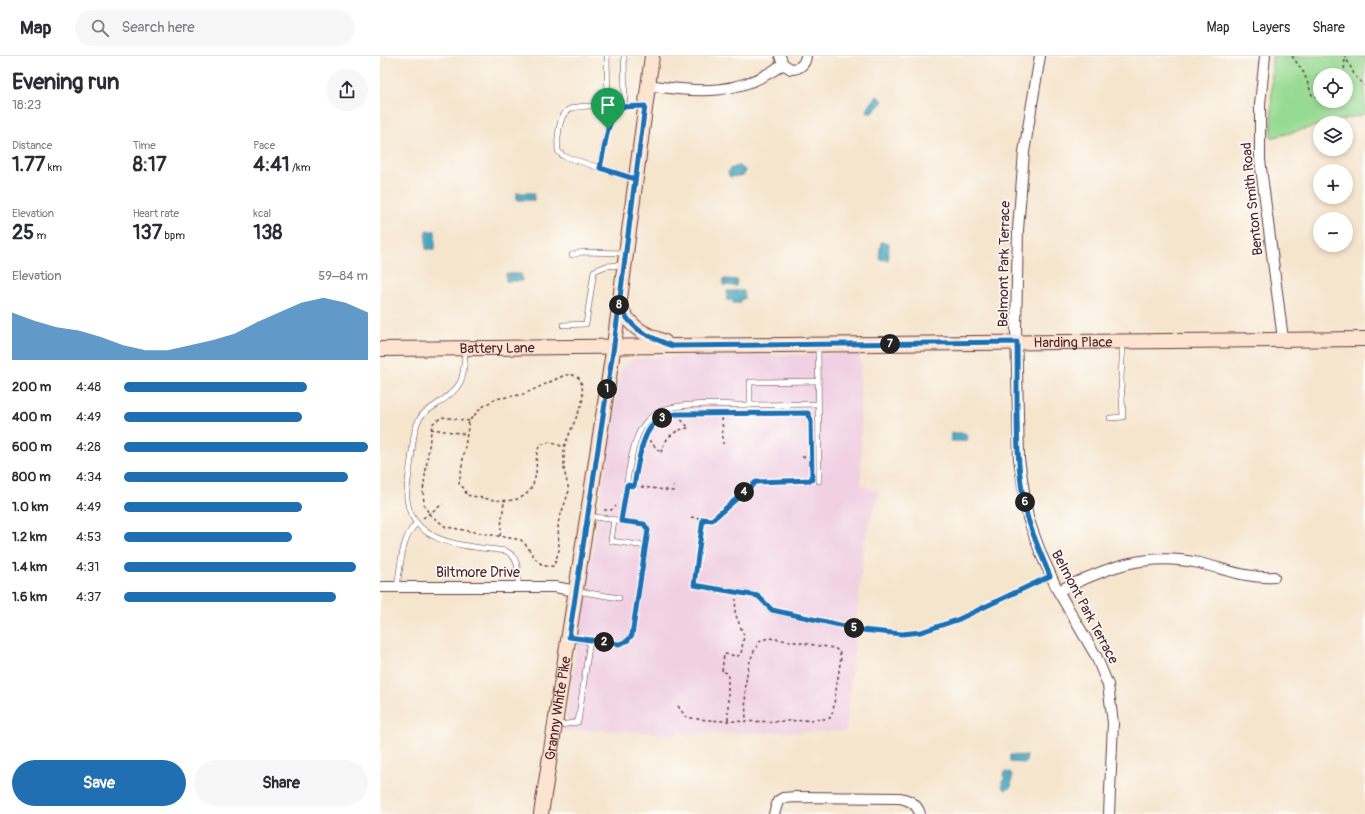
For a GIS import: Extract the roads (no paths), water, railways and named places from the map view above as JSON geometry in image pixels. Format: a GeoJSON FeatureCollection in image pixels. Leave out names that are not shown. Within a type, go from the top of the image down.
{"type":"FeatureCollection","features":[{"type":"Feature","properties":{"kind":"main road","name":"Granny White Pike"},"geometry":{"type":"LineString","coordinates":[[541,814],[556,726],[614,345],[652,56]]}},
{"type":"Feature","properties":{"kind":"main road"},"geometry":{"type":"LineString","coordinates":[[619,305],[626,319],[633,327],[648,336],[672,346]]}},
{"type":"Feature","properties":{"kind":"main road","name":"Harding Place"},"geometry":{"type":"LineString","coordinates":[[614,345],[672,346],[1365,339]]}},
{"type":"Feature","properties":{"kind":"main road","name":"Battery Lane"},"geometry":{"type":"LineString","coordinates":[[380,349],[614,345]]}},
{"type":"Feature","properties":{"kind":"street"},"geometry":{"type":"LineString","coordinates":[[648,85],[700,92],[725,89],[762,77],[781,60],[791,69],[798,68],[804,62],[806,56]]}},
{"type":"Feature","properties":{"kind":"street","name":"Belmont Park Terrace"},"geometry":{"type":"LineString","coordinates":[[1040,56],[1024,152],[1016,260],[1019,459],[1028,518],[1050,576],[1096,656],[1105,676],[1110,694],[1113,723],[1110,814]]}},
{"type":"Feature","properties":{"kind":"street","name":"Benton Smith Road"},"geometry":{"type":"LineString","coordinates":[[1265,56],[1260,104],[1260,160],[1283,339]]}},
{"type":"Feature","properties":{"kind":"street"},"geometry":{"type":"LineString","coordinates":[[1058,591],[1102,571],[1131,562],[1147,559],[1184,560],[1257,578],[1274,577]]}},
{"type":"Feature","properties":{"kind":"street","name":"Biltmore Drive"},"geometry":{"type":"LineString","coordinates":[[380,587],[518,586],[555,587],[576,591]]}},
{"type":"Feature","properties":{"kind":"street"},"geometry":{"type":"LineString","coordinates":[[774,814],[778,801],[783,798],[796,797],[900,798],[906,799],[915,804],[920,814]]}},
{"type":"Feature","properties":{"kind":"lane"},"geometry":{"type":"LineString","coordinates":[[607,56],[608,107]]}},
{"type":"Feature","properties":{"kind":"lane"},"geometry":{"type":"LineString","coordinates":[[622,107],[624,56]]}},
{"type":"Feature","properties":{"kind":"lane"},"geometry":{"type":"LineString","coordinates":[[635,179],[563,156],[558,151],[563,116],[569,109],[576,106],[645,106]]}},
{"type":"Feature","properties":{"kind":"lane"},"geometry":{"type":"LineString","coordinates":[[600,168],[608,129],[614,113],[622,107]]}},
{"type":"Feature","properties":{"kind":"lane"},"geometry":{"type":"LineString","coordinates":[[572,255],[582,252],[625,259]]}},
{"type":"Feature","properties":{"kind":"lane"},"geometry":{"type":"LineString","coordinates":[[563,325],[586,324],[594,271],[625,259]]}},
{"type":"Feature","properties":{"kind":"lane"},"geometry":{"type":"LineString","coordinates":[[1110,418],[1123,417],[1121,378],[1123,341]]}},
{"type":"Feature","properties":{"kind":"lane"},"geometry":{"type":"LineString","coordinates":[[818,344],[819,480]]}},
{"type":"Feature","properties":{"kind":"lane"},"geometry":{"type":"LineString","coordinates":[[465,348],[464,373],[457,388],[451,395],[425,412],[417,425],[406,490],[408,506],[417,523],[428,534],[443,541],[511,554],[517,564],[518,586]]}},
{"type":"Feature","properties":{"kind":"lane"},"geometry":{"type":"LineString","coordinates":[[750,405],[750,382],[818,381]]}},
{"type":"Feature","properties":{"kind":"lane"},"geometry":{"type":"LineString","coordinates":[[621,521],[633,449],[639,430],[651,417],[671,408],[722,405],[818,404]]}},
{"type":"Feature","properties":{"kind":"lane"},"geometry":{"type":"LineString","coordinates":[[569,637],[619,644],[627,641],[632,635],[648,534],[647,526],[588,516]]}},
{"type":"Feature","properties":{"kind":"lane"},"geometry":{"type":"LineString","coordinates":[[614,520],[611,542],[646,546]]}},
{"type":"Feature","properties":{"kind":"lane"},"geometry":{"type":"LineString","coordinates":[[397,586],[406,538],[411,529],[417,523]]}},
{"type":"Feature","properties":{"kind":"lane"},"geometry":{"type":"LineString","coordinates":[[694,585],[758,596],[772,610],[862,630],[902,634],[921,632],[957,620],[1050,576]]}},
{"type":"Feature","properties":{"kind":"lane"},"geometry":{"type":"LineString","coordinates":[[576,591],[619,598]]}},
{"type":"Feature","properties":{"kind":"lane"},"geometry":{"type":"LineString","coordinates":[[556,726],[578,722],[590,640]]}},
{"type":"Feature","properties":{"kind":"water"},"geometry":{"type":"Polygon","coordinates":[[[877,96],[883,101],[871,114],[869,112],[867,114],[868,111],[866,109],[877,96]]]}},
{"type":"Feature","properties":{"kind":"water"},"geometry":{"type":"Polygon","coordinates":[[[739,166],[745,170],[744,175],[730,177],[728,173],[730,169],[739,166]]]}},
{"type":"Feature","properties":{"kind":"water"},"geometry":{"type":"Polygon","coordinates":[[[517,193],[534,193],[534,200],[517,200],[517,193]]]}},
{"type":"Feature","properties":{"kind":"water"},"geometry":{"type":"Polygon","coordinates":[[[426,231],[435,231],[435,249],[426,249],[426,231]]]}},
{"type":"Feature","properties":{"kind":"water"},"geometry":{"type":"Polygon","coordinates":[[[881,242],[889,243],[888,260],[879,259],[881,242]]]}},
{"type":"Feature","properties":{"kind":"water"},"geometry":{"type":"Polygon","coordinates":[[[506,274],[521,274],[522,281],[506,281],[506,274]]]}},
{"type":"Feature","properties":{"kind":"water"},"geometry":{"type":"Polygon","coordinates":[[[724,279],[737,280],[736,286],[723,285],[724,279]]]}},
{"type":"Feature","properties":{"kind":"water"},"geometry":{"type":"Polygon","coordinates":[[[727,291],[744,291],[744,299],[740,299],[740,303],[733,303],[733,300],[727,300],[727,291]]]}},
{"type":"Feature","properties":{"kind":"water"},"geometry":{"type":"Polygon","coordinates":[[[951,433],[965,433],[968,439],[965,441],[951,441],[951,433]]]}},
{"type":"Feature","properties":{"kind":"water"},"geometry":{"type":"Polygon","coordinates":[[[1010,755],[1027,756],[1026,763],[1010,762],[1010,755]]]}},
{"type":"Feature","properties":{"kind":"water"},"geometry":{"type":"Polygon","coordinates":[[[1005,772],[1011,773],[1012,777],[1011,787],[1005,790],[1002,787],[1002,781],[1005,779],[1003,775],[1005,772]]]}}]}
